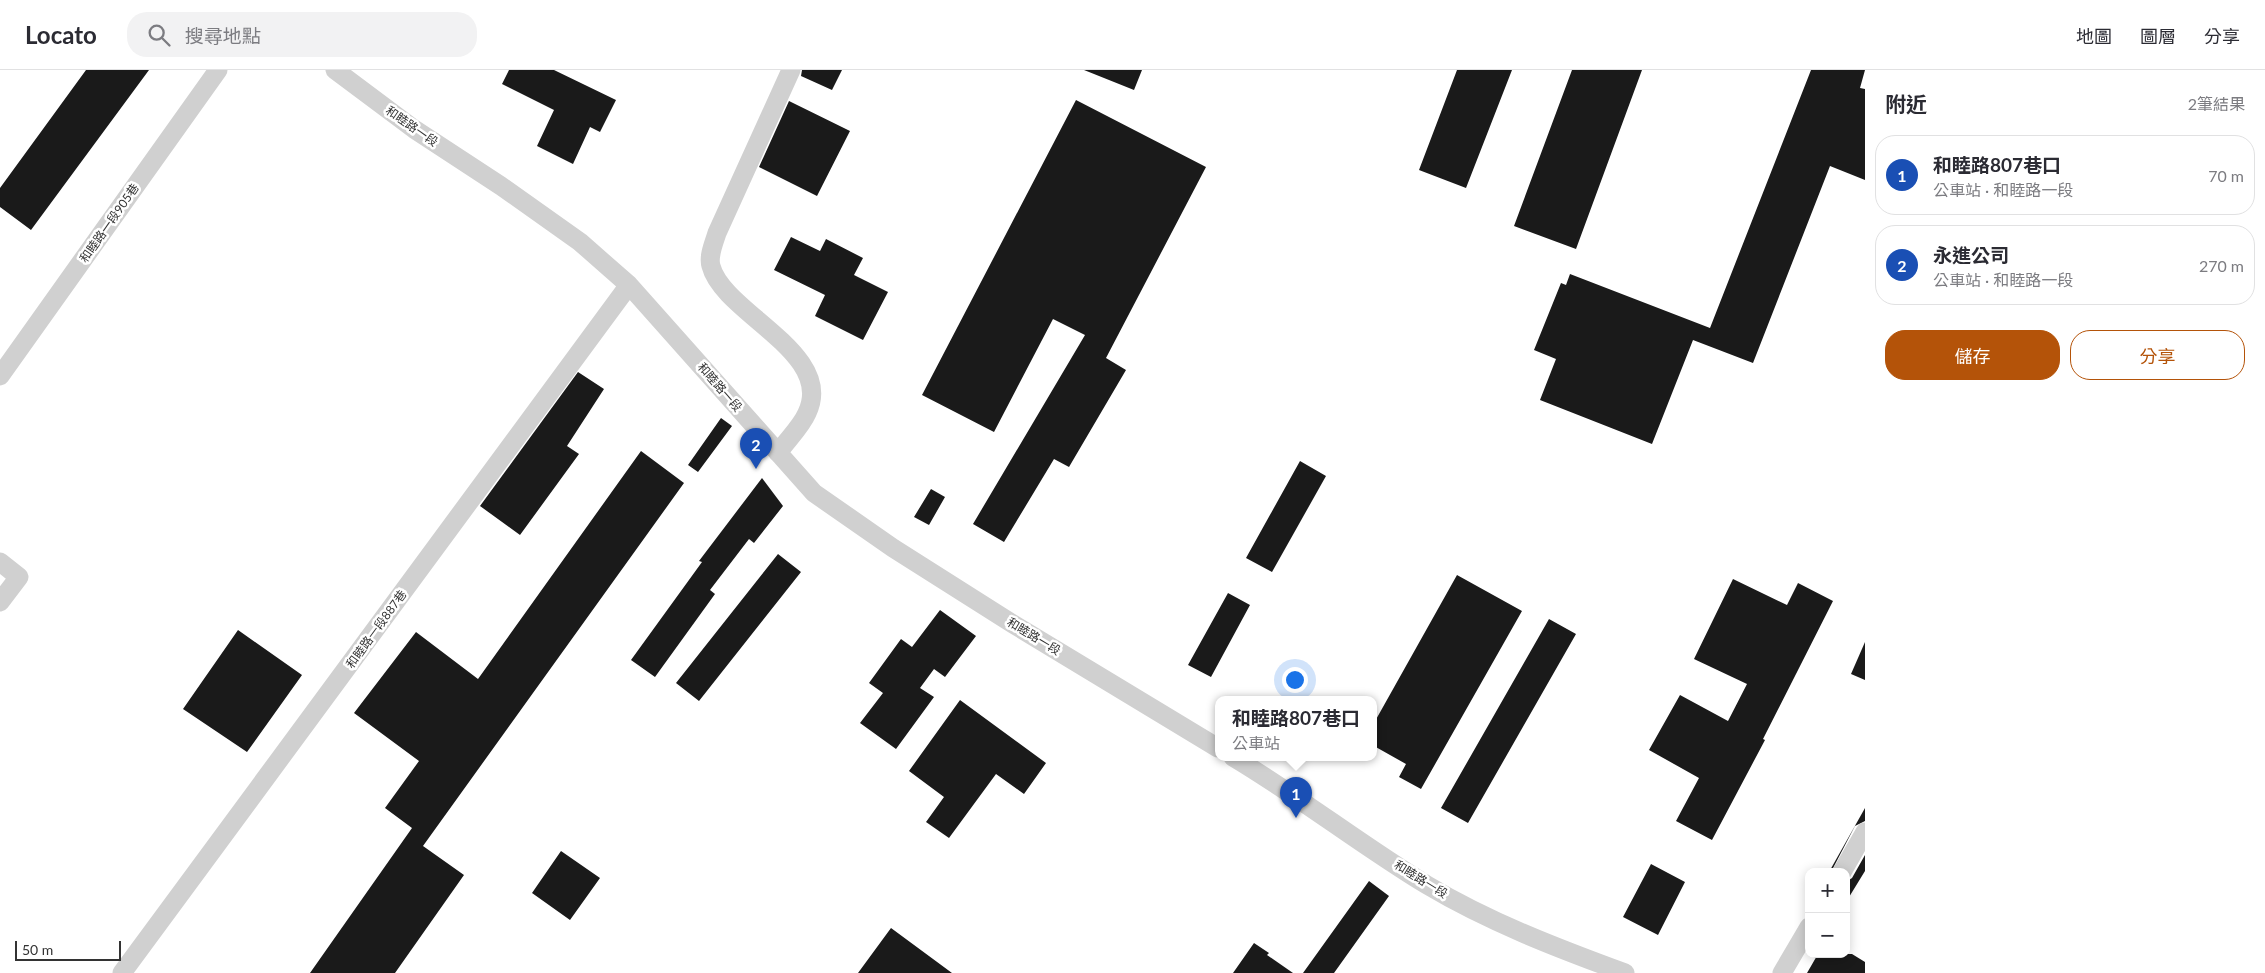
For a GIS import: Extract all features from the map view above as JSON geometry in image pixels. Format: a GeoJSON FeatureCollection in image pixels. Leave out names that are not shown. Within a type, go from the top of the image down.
{"type":"FeatureCollection","features":[{"type":"Feature","properties":{"kind":"street","name":"和睦路一段905巷"},"geometry":{"type":"LineString","coordinates":[[0,376],[218,70]]}},
{"type":"Feature","properties":{"kind":"street","name":"和睦路一段"},"geometry":{"type":"LineString","coordinates":[[336,70],[414,129],[501,186],[580,242],[629,285],[814,493],[893,548],[1012,624],[1215,746]]}},
{"type":"Feature","properties":{"kind":"street"},"geometry":{"type":"LineString","coordinates":[[778,452],[808,412],[812,390],[806,370],[795,354],[718,283],[710,265],[711,252],[717,233],[791,70]]}},
{"type":"Feature","properties":{"kind":"street","name":"和睦路一段887巷"},"geometry":{"type":"LineString","coordinates":[[122,973],[629,285]]}},
{"type":"Feature","properties":{"kind":"street"},"geometry":{"type":"LineString","coordinates":[[0,562],[19,577],[0,602]]}},
{"type":"Feature","properties":{"kind":"street","name":"和睦路一段"},"geometry":{"type":"LineString","coordinates":[[1240,761],[1270,779],[1427,885],[1538,940],[1625,973]]}},
{"type":"Feature","properties":{"kind":"street"},"geometry":{"type":"LineString","coordinates":[[1844,868],[1865,832]]}},
{"type":"Feature","properties":{"kind":"street"},"geometry":{"type":"LineString","coordinates":[[1782,973],[1805,934]]}},
{"type":"Feature","properties":{"kind":"building"},"geometry":{"type":"Polygon","coordinates":[[[86,70],[149,70],[31,230],[0,207],[0,188],[86,70]]]}},
{"type":"Feature","properties":{"kind":"building"},"geometry":{"type":"Polygon","coordinates":[[[509,70],[554,70],[616,100],[600,132],[590,127],[573,164],[537,146],[554,110],[502,84],[509,70]]]}},
{"type":"Feature","properties":{"kind":"building"},"geometry":{"type":"Polygon","coordinates":[[[802,70],[842,70],[832,90],[801,76],[802,70]]]}},
{"type":"Feature","properties":{"kind":"building"},"geometry":{"type":"Polygon","coordinates":[[[1084,70],[1142,70],[1134,90],[1084,70]]]}},
{"type":"Feature","properties":{"kind":"building"},"geometry":{"type":"Polygon","coordinates":[[[1457,70],[1512,70],[1466,188],[1419,170],[1457,70]]]}},
{"type":"Feature","properties":{"kind":"building"},"geometry":{"type":"Polygon","coordinates":[[[1572,70],[1642,70],[1576,249],[1514,226],[1572,70]]]}},
{"type":"Feature","properties":{"kind":"building"},"geometry":{"type":"Polygon","coordinates":[[[1811,70],[1865,70],[1860,88],[1865,89],[1865,180],[1830,166],[1753,363],[1693,340],[1652,444],[1540,400],[1556,359],[1534,350],[1561,283],[1566,285],[1570,274],[1710,328],[1811,70]]]}},
{"type":"Feature","properties":{"kind":"building"},"geometry":{"type":"Polygon","coordinates":[[[1076,100],[1206,167],[1106,358],[1126,370],[1069,467],[1054,459],[1004,542],[973,524],[1085,335],[1053,319],[994,432],[922,395],[1076,100]]]}},
{"type":"Feature","properties":{"kind":"building"},"geometry":{"type":"Polygon","coordinates":[[[789,101],[850,131],[817,196],[759,167],[789,101]]]}},
{"type":"Feature","properties":{"kind":"building"},"geometry":{"type":"Polygon","coordinates":[[[791,237],[820,251],[826,239],[863,258],[854,275],[888,292],[863,340],[815,316],[825,295],[774,270],[791,237]]]}},
{"type":"Feature","properties":{"kind":"building"},"geometry":{"type":"Polygon","coordinates":[[[578,372],[604,389],[567,446],[579,454],[520,535],[480,506],[578,372]]]}},
{"type":"Feature","properties":{"kind":"building"},"geometry":{"type":"Polygon","coordinates":[[[721,418],[732,426],[698,472],[688,465],[721,418]]]}},
{"type":"Feature","properties":{"kind":"building"},"geometry":{"type":"Polygon","coordinates":[[[641,451],[684,483],[423,846],[464,875],[395,973],[310,973],[412,828],[385,808],[419,761],[354,713],[416,632],[478,679],[641,451]]]}},
{"type":"Feature","properties":{"kind":"building"},"geometry":{"type":"Polygon","coordinates":[[[1300,461],[1326,476],[1272,572],[1246,558],[1300,461]]]}},
{"type":"Feature","properties":{"kind":"building"},"geometry":{"type":"Polygon","coordinates":[[[762,478],[783,506],[754,543],[749,539],[710,590],[715,594],[655,677],[631,660],[702,562],[699,561],[762,478]]]}},
{"type":"Feature","properties":{"kind":"building"},"geometry":{"type":"Polygon","coordinates":[[[931,489],[945,497],[929,525],[914,517],[931,489]]]}},
{"type":"Feature","properties":{"kind":"building"},"geometry":{"type":"Polygon","coordinates":[[[778,554],[801,572],[699,701],[676,683],[778,554]]]}},
{"type":"Feature","properties":{"kind":"building"},"geometry":{"type":"Polygon","coordinates":[[[1457,575],[1522,611],[1421,789],[1399,777],[1406,764],[1377,748],[1377,718],[1457,575]]]}},
{"type":"Feature","properties":{"kind":"building"},"geometry":{"type":"Polygon","coordinates":[[[1733,579],[1787,605],[1798,583],[1833,601],[1763,739],[1765,740],[1712,840],[1676,821],[1699,778],[1649,750],[1680,695],[1728,721],[1747,684],[1694,659],[1733,579]]]}},
{"type":"Feature","properties":{"kind":"building"},"geometry":{"type":"Polygon","coordinates":[[[1228,593],[1250,605],[1211,677],[1188,665],[1228,593]]]}},
{"type":"Feature","properties":{"kind":"building"},"geometry":{"type":"Polygon","coordinates":[[[940,610],[976,636],[945,677],[934,669],[920,688],[934,697],[896,749],[860,723],[883,693],[869,683],[901,639],[912,647],[940,610]]]}},
{"type":"Feature","properties":{"kind":"building"},"geometry":{"type":"Polygon","coordinates":[[[1549,619],[1576,634],[1468,823],[1441,808],[1549,619]]]}},
{"type":"Feature","properties":{"kind":"building"},"geometry":{"type":"Polygon","coordinates":[[[238,630],[302,675],[247,752],[183,709],[238,630]]]}},
{"type":"Feature","properties":{"kind":"building"},"geometry":{"type":"Polygon","coordinates":[[[1865,642],[1865,680],[1851,674],[1865,642]]]}},
{"type":"Feature","properties":{"kind":"building"},"geometry":{"type":"Polygon","coordinates":[[[960,700],[1046,763],[1024,794],[996,774],[949,838],[926,822],[944,797],[909,771],[960,700]]]}},
{"type":"Feature","properties":{"kind":"building"},"geometry":{"type":"Polygon","coordinates":[[[1865,808],[1865,821],[1855,826],[1833,868],[1831,868],[1865,808]]]}},
{"type":"Feature","properties":{"kind":"building"},"geometry":{"type":"Polygon","coordinates":[[[561,851],[600,878],[570,920],[532,893],[561,851]]]}},
{"type":"Feature","properties":{"kind":"building"},"geometry":{"type":"Polygon","coordinates":[[[1865,855],[1865,871],[1850,895],[1850,879],[1865,855]]]}},
{"type":"Feature","properties":{"kind":"building"},"geometry":{"type":"Polygon","coordinates":[[[1651,864],[1685,882],[1658,935],[1623,917],[1651,864]]]}},
{"type":"Feature","properties":{"kind":"building"},"geometry":{"type":"Polygon","coordinates":[[[1369,881],[1389,896],[1334,973],[1303,973],[1369,881]]]}},
{"type":"Feature","properties":{"kind":"building"},"geometry":{"type":"Polygon","coordinates":[[[891,928],[952,973],[858,973],[891,928]]]}},
{"type":"Feature","properties":{"kind":"building"},"geometry":{"type":"Polygon","coordinates":[[[1254,943],[1269,953],[1267,955],[1293,973],[1233,973],[1254,943]]]}},
{"type":"Feature","properties":{"kind":"building"},"geometry":{"type":"Polygon","coordinates":[[[1850,954],[1852,954],[1865,962],[1865,973],[1807,973],[1816,958],[1850,958],[1850,954]]]}},
{"type":"Feature","properties":{"kind":"place","name":"永進公司"},"geometry":{"type":"Point","coordinates":[756,469]}},
{"type":"Feature","properties":{"kind":"place","name":"和睦路807巷口"},"geometry":{"type":"Point","coordinates":[1296,818]}}]}
